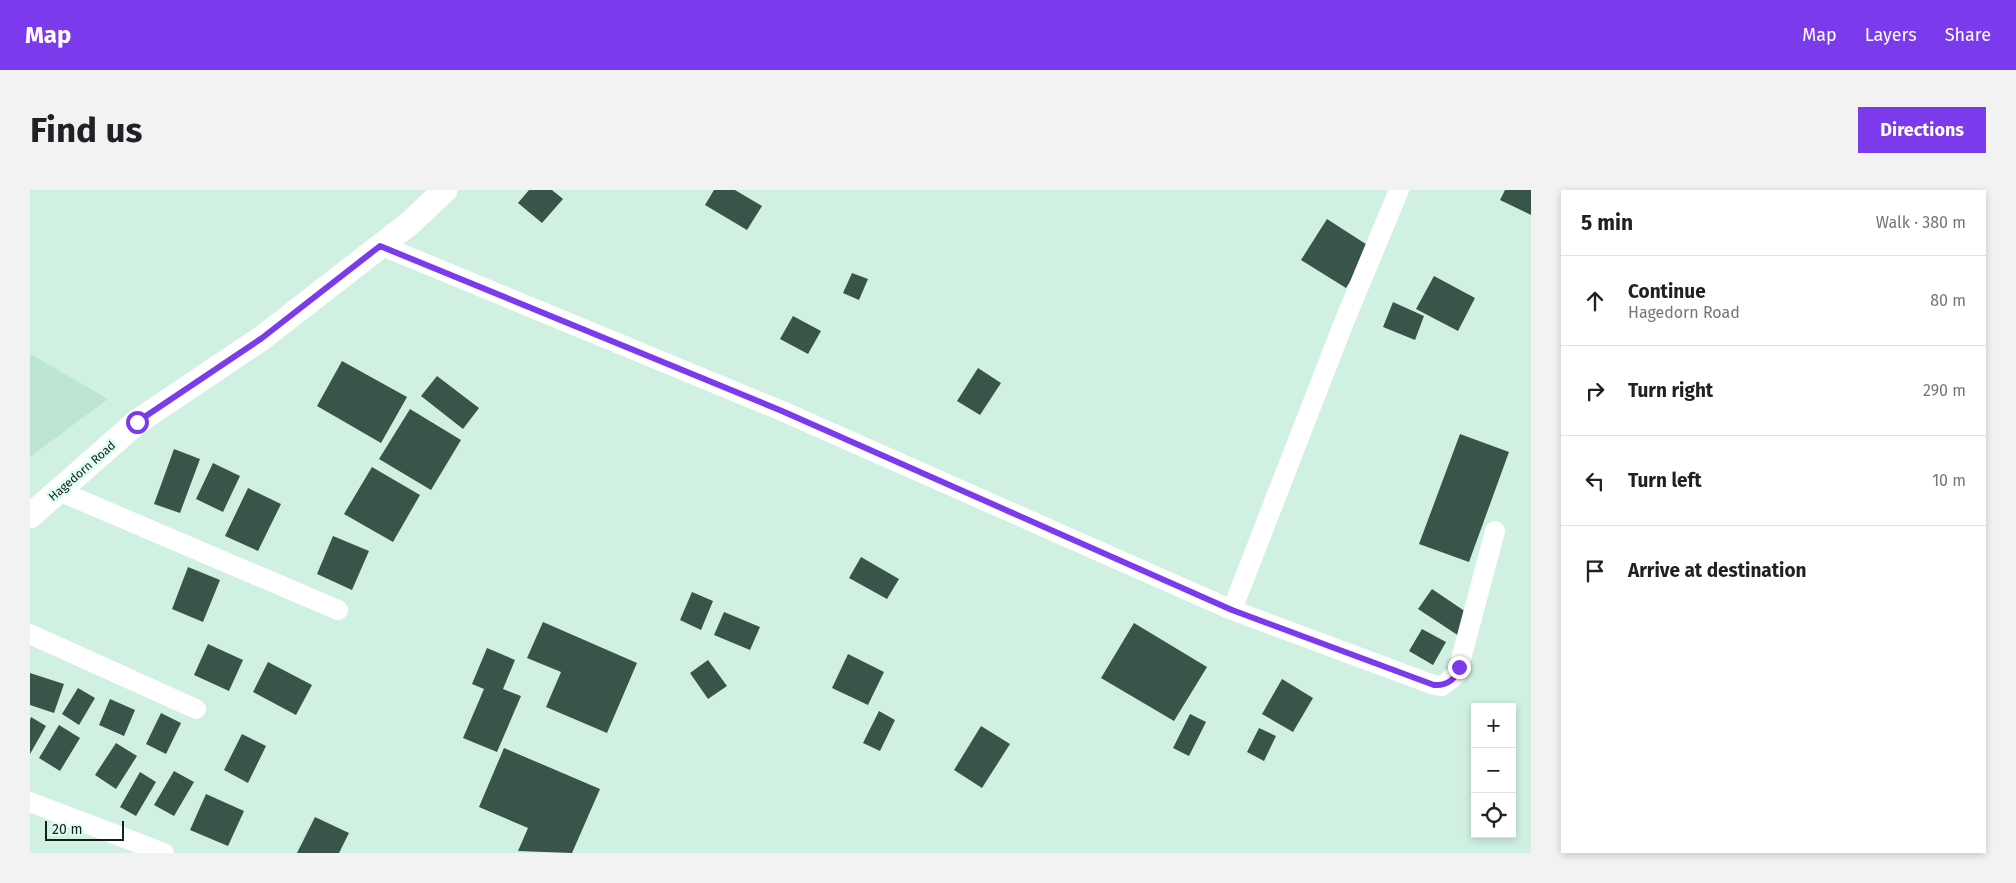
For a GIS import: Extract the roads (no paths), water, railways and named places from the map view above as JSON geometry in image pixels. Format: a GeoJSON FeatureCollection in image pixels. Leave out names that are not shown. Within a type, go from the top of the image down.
{"type":"FeatureCollection","features":[{"type":"Feature","properties":{"kind":"street","name":"Hagedorn Road"},"geometry":{"type":"LineString","coordinates":[[30,516],[137,422],[262,338],[410,223],[445,190]]}},
{"type":"Feature","properties":{"kind":"street"},"geometry":{"type":"LineString","coordinates":[[1232,610],[1344,322],[1399,190]]}},
{"type":"Feature","properties":{"kind":"street"},"geometry":{"type":"LineString","coordinates":[[380,246],[782,411],[1232,610],[1426,682],[1442,686],[1457,674],[1495,531]]}},
{"type":"Feature","properties":{"kind":"street"},"geometry":{"type":"LineString","coordinates":[[59,491],[338,610]]}},
{"type":"Feature","properties":{"kind":"street"},"geometry":{"type":"LineString","coordinates":[[30,634],[196,709]]}},
{"type":"Feature","properties":{"kind":"street"},"geometry":{"type":"LineString","coordinates":[[30,802],[164,853]]}}]}
